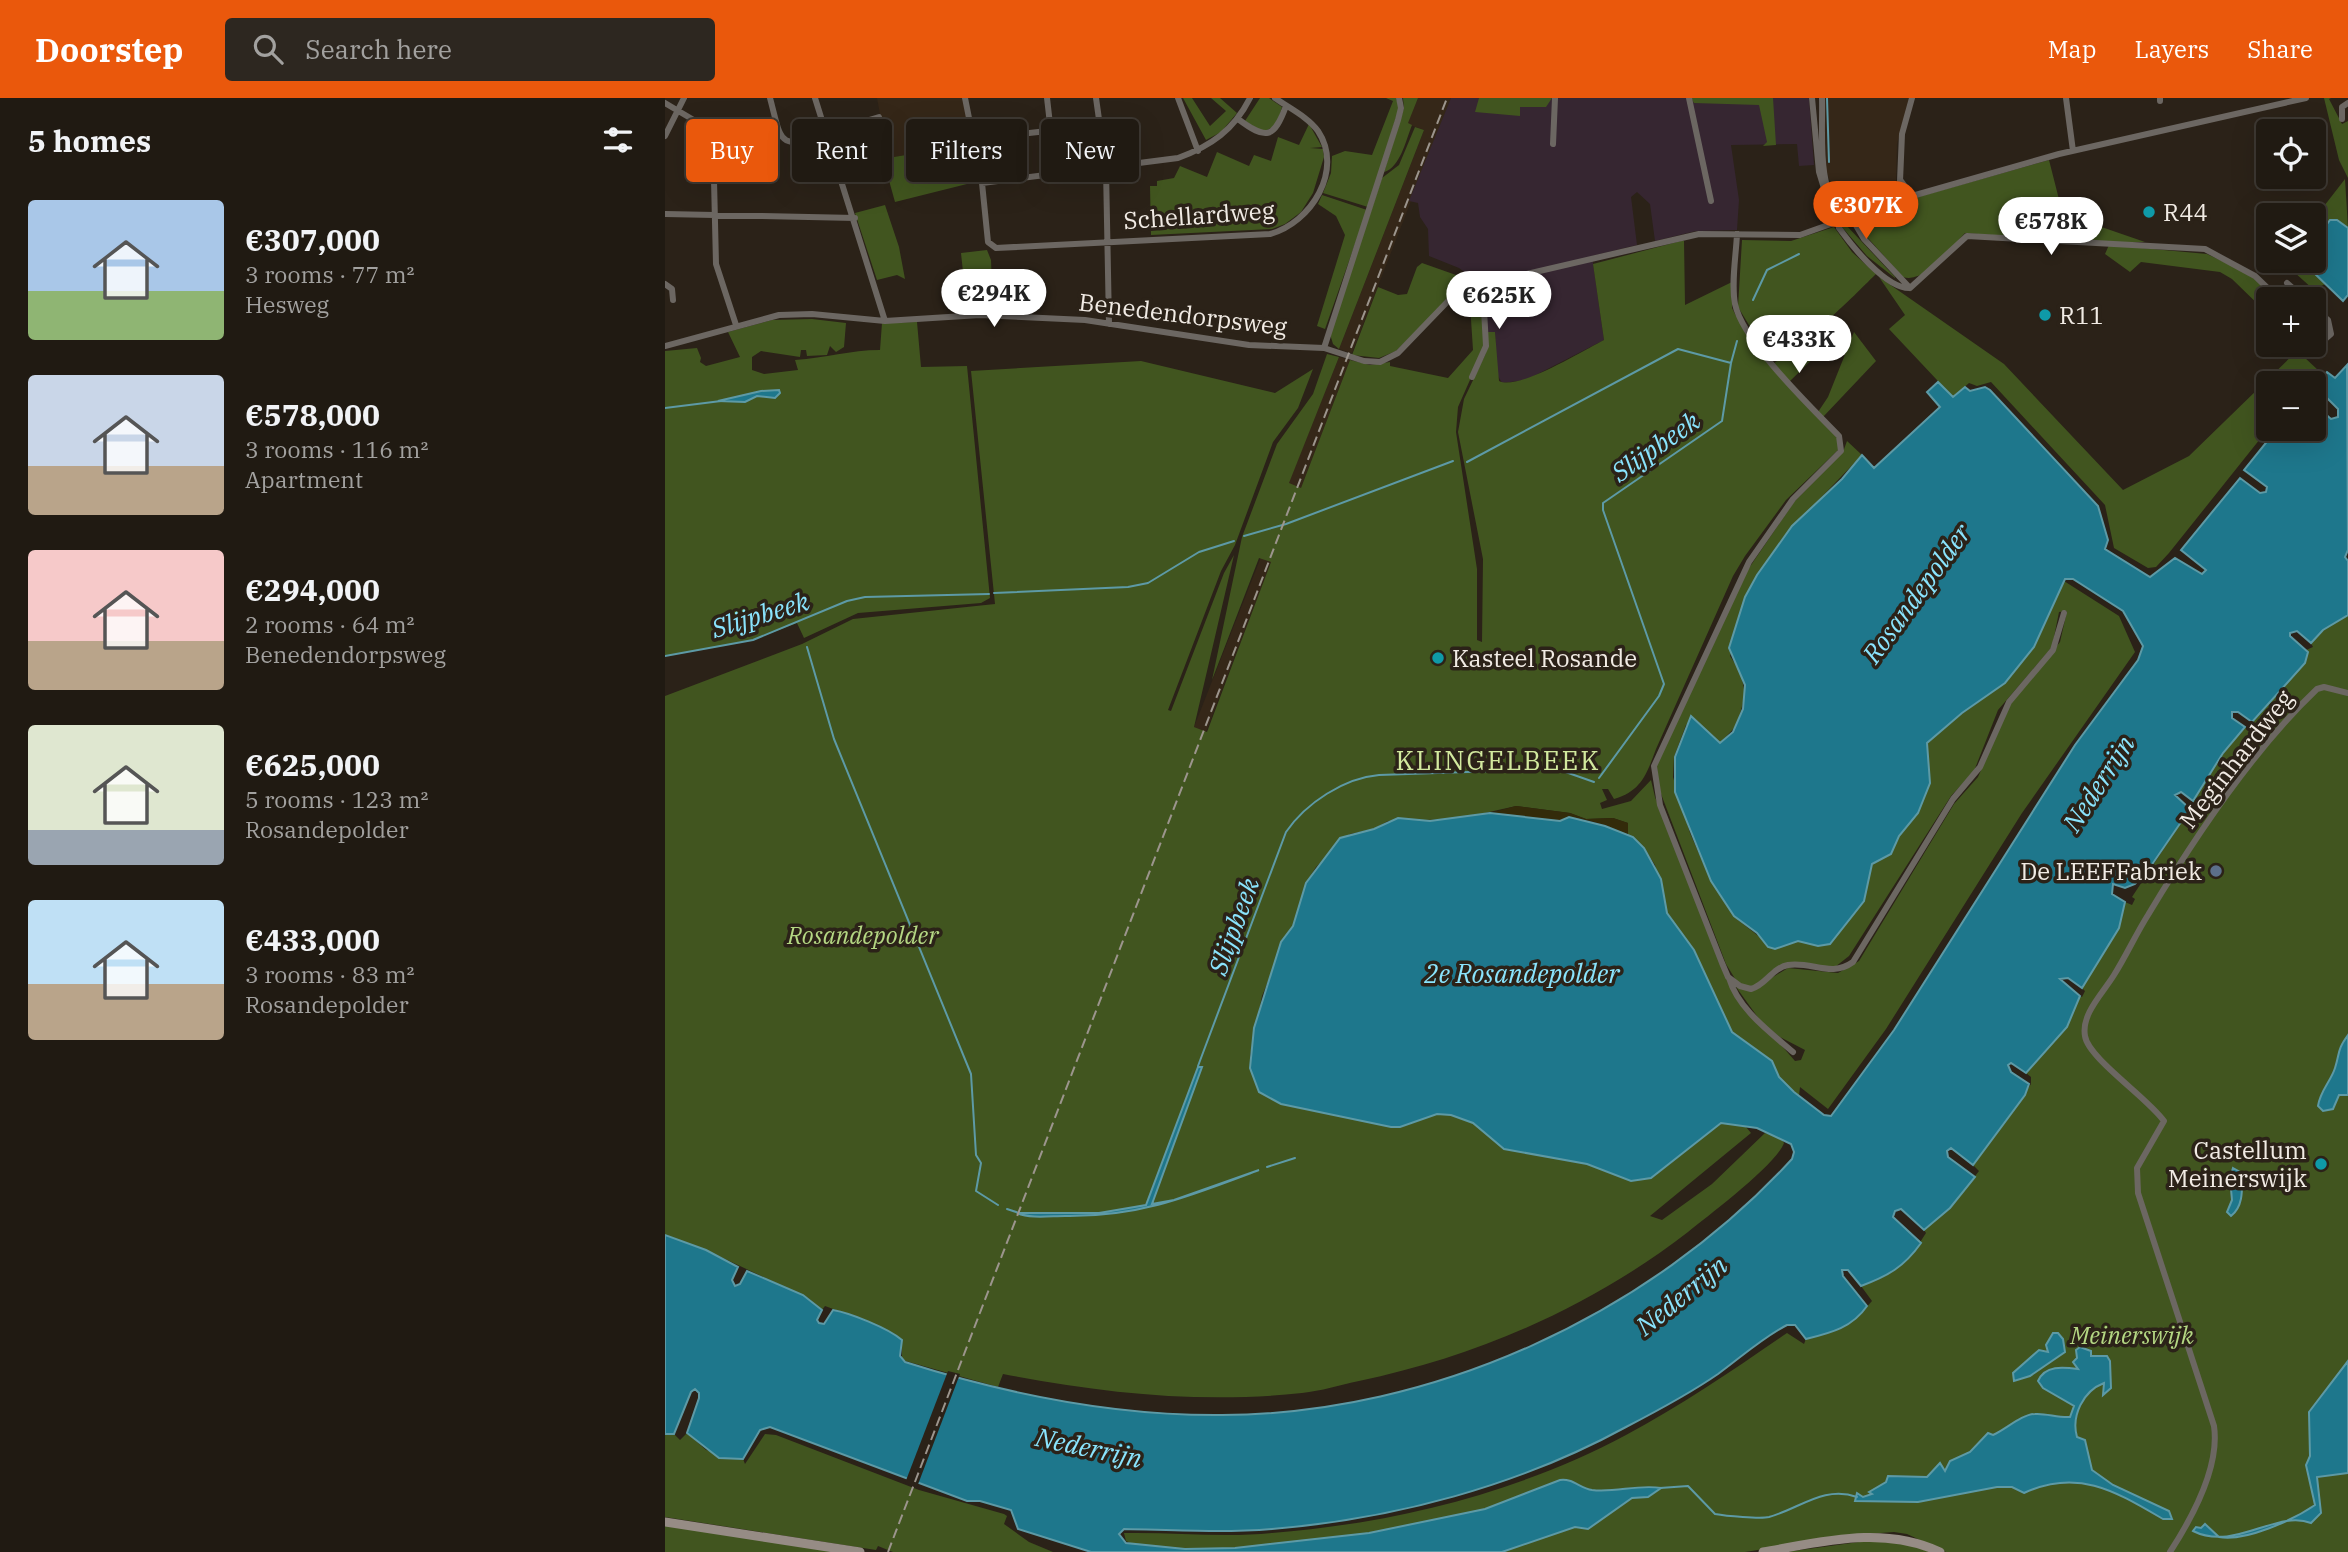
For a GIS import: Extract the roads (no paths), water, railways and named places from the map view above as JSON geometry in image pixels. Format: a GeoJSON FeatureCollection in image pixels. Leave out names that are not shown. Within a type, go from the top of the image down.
{"type":"FeatureCollection","features":[{"type":"Feature","properties":{"kind":"street"},"geometry":{"type":"LineString","coordinates":[[665,136],[684,98]]}},
{"type":"Feature","properties":{"kind":"street"},"geometry":{"type":"LineString","coordinates":[[770,98],[779,134],[786,142],[792,143]]}},
{"type":"Feature","properties":{"kind":"street"},"geometry":{"type":"LineString","coordinates":[[815,98],[821,119]]}},
{"type":"Feature","properties":{"kind":"street"},"geometry":{"type":"LineString","coordinates":[[965,98],[969,119]]}},
{"type":"Feature","properties":{"kind":"street"},"geometry":{"type":"LineString","coordinates":[[1027,133],[1047,131],[1050,124],[1047,98]]}},
{"type":"Feature","properties":{"kind":"street"},"geometry":{"type":"LineString","coordinates":[[1096,98],[1099,119]]}},
{"type":"Feature","properties":{"kind":"street"},"geometry":{"type":"LineString","coordinates":[[1178,98],[1198,151]]}},
{"type":"Feature","properties":{"kind":"street"},"geometry":{"type":"LineString","coordinates":[[1139,164],[1178,158],[1198,151],[1227,133],[1250,98]]}},
{"type":"Feature","properties":{"kind":"street","name":"Schellardweg"},"geometry":{"type":"LineString","coordinates":[[982,183],[990,245],[996,248],[1270,234],[1284,230],[1298,220],[1319,193],[1327,151],[1317,129],[1275,98]]}},
{"type":"Feature","properties":{"kind":"street"},"geometry":{"type":"LineString","coordinates":[[1324,348],[1398,120],[1399,98]]}},
{"type":"Feature","properties":{"kind":"street"},"geometry":{"type":"LineString","coordinates":[[1553,144],[1555,98]]}},
{"type":"Feature","properties":{"kind":"street"},"geometry":{"type":"LineString","coordinates":[[1689,98],[1711,201]]}},
{"type":"Feature","properties":{"kind":"street"},"geometry":{"type":"LineString","coordinates":[[1812,98],[1819,173],[1833,218]]}},
{"type":"Feature","properties":{"kind":"street"},"geometry":{"type":"LineString","coordinates":[[1822,98],[1826,178],[1835,209],[1844,220]]}},
{"type":"Feature","properties":{"kind":"street"},"geometry":{"type":"LineString","coordinates":[[1912,98],[1900,143],[1901,181],[1912,196],[2073,151],[2306,98]]}},
{"type":"Feature","properties":{"kind":"street"},"geometry":{"type":"LineString","coordinates":[[2066,98],[2073,151]]}},
{"type":"Feature","properties":{"kind":"street"},"geometry":{"type":"LineString","coordinates":[[665,103],[697,122],[707,139],[714,180],[716,264],[736,325]]}},
{"type":"Feature","properties":{"kind":"street"},"geometry":{"type":"LineString","coordinates":[[2341,119],[2343,107],[2348,103]]}},
{"type":"Feature","properties":{"kind":"street"},"geometry":{"type":"LineString","coordinates":[[1238,119],[1257,132],[1271,132],[1277,128],[1286,106]]}},
{"type":"Feature","properties":{"kind":"street"},"geometry":{"type":"LineString","coordinates":[[872,119],[880,117]]}},
{"type":"Feature","properties":{"kind":"street"},"geometry":{"type":"LineString","coordinates":[[982,183],[1041,176]]}},
{"type":"Feature","properties":{"kind":"street","name":"Benedendorpsweg"},"geometry":{"type":"LineString","coordinates":[[665,346],[692,341],[736,325],[793,314],[885,321],[980,315],[1109,324],[1249,345],[1324,348],[1364,361],[1388,359],[1398,353],[1451,298],[1479,285],[1691,236],[1790,236],[1895,201],[1901,181]]}},
{"type":"Feature","properties":{"kind":"street"},"geometry":{"type":"LineString","coordinates":[[842,182],[885,321]]}},
{"type":"Feature","properties":{"kind":"street"},"geometry":{"type":"LineString","coordinates":[[1106,182],[1109,324]]}},
{"type":"Feature","properties":{"kind":"street"},"geometry":{"type":"LineString","coordinates":[[665,214],[855,218]]}},
{"type":"Feature","properties":{"kind":"street"},"geometry":{"type":"LineString","coordinates":[[1851,216],[1864,239],[1910,288]]}},
{"type":"Feature","properties":{"kind":"street"},"geometry":{"type":"LineString","coordinates":[[1839,228],[1874,268],[1903,288],[1910,288],[1967,236],[2205,249],[2255,276],[2266,287]]}},
{"type":"Feature","properties":{"kind":"street"},"geometry":{"type":"LineString","coordinates":[[1737,234],[1735,307],[1771,363],[1839,436],[1841,451],[1793,499],[1749,562],[1654,766],[1660,805],[1731,987],[1752,1014],[1793,1052]]}},
{"type":"Feature","properties":{"kind":"street"},"geometry":{"type":"LineString","coordinates":[[2287,283],[2292,287]]}},
{"type":"Feature","properties":{"kind":"street"},"geometry":{"type":"LineString","coordinates":[[665,284],[672,289],[673,300]]}},
{"type":"Feature","properties":{"kind":"street"},"geometry":{"type":"LineString","coordinates":[[1472,377],[1486,346],[1483,290],[1479,285]]}},
{"type":"Feature","properties":{"kind":"street"},"geometry":{"type":"LineString","coordinates":[[2326,318],[2330,334],[2326,338]]}},
{"type":"Feature","properties":{"kind":"street"},"geometry":{"type":"LineString","coordinates":[[1728,977],[1740,986],[1751,989],[1787,965],[1834,971],[1853,962],[1953,799],[1980,767],[2005,709],[2053,650],[2064,613]]}},
{"type":"Feature","properties":{"kind":"street","name":"Meginhardweg"},"geometry":{"type":"LineString","coordinates":[[2170,1552],[2203,1486],[2214,1447],[2214,1426],[2138,1193],[2137,1168],[2164,1121],[2152,1105],[2097,1055],[2087,1043],[2084,1027],[2091,1009],[2162,893],[2271,739],[2317,689],[2348,692]]}},
{"type":"Feature","properties":{"kind":"street"},"geometry":{"type":"LineString","coordinates":[[665,1522],[860,1552]]}},
{"type":"Feature","properties":{"kind":"street"},"geometry":{"type":"LineString","coordinates":[[1763,1552],[1886,1536],[1914,1541],[1940,1552]]}},
{"type":"Feature","properties":{"kind":"water"},"geometry":{"type":"Polygon","coordinates":[[[2330,220],[2337,220],[2348,228],[2348,295],[2343,301],[2314,273],[2326,273],[2326,226],[2330,220]]]}},
{"type":"Feature","properties":{"kind":"water"},"geometry":{"type":"Polygon","coordinates":[[[2347,365],[2348,550],[2345,557],[2348,561],[2348,615],[2323,630],[2311,643],[2297,631],[2290,633],[2308,652],[2305,663],[2252,722],[2238,712],[2232,712],[2232,718],[2245,727],[2223,753],[2193,801],[2181,792],[2175,795],[2190,809],[2151,866],[2135,884],[2125,888],[2113,884],[2112,894],[2125,902],[2119,928],[2082,988],[2068,978],[2060,979],[2080,996],[2067,1027],[2026,1073],[2011,1063],[2008,1065],[2011,1072],[2029,1084],[2025,1095],[1973,1165],[1951,1148],[1947,1151],[1948,1157],[1975,1177],[1950,1208],[1924,1230],[1901,1209],[1895,1211],[1893,1217],[1921,1243],[1895,1270],[1861,1286],[1848,1270],[1842,1270],[1843,1276],[1867,1306],[1855,1320],[1806,1339],[1795,1325],[1787,1325],[1673,1402],[1585,1448],[1499,1483],[1409,1508],[1318,1524],[1235,1531],[1124,1529],[1119,1534],[1126,1543],[1185,1549],[1235,1548],[1369,1533],[1485,1509],[1560,1480],[1568,1480],[1592,1490],[1661,1488],[1648,1497],[1632,1498],[1588,1529],[1575,1527],[1502,1552],[1091,1552],[1018,1529],[1011,1510],[980,1501],[967,1501],[770,1427],[760,1430],[743,1459],[719,1458],[687,1433],[699,1398],[695,1389],[691,1392],[674,1434],[665,1434],[665,1235],[706,1250],[738,1267],[732,1280],[735,1286],[740,1284],[747,1271],[803,1295],[822,1310],[817,1320],[819,1323],[824,1324],[833,1310],[888,1331],[902,1340],[900,1356],[905,1362],[1022,1393],[1142,1412],[1222,1415],[1301,1410],[1380,1397],[1458,1375],[1533,1345],[1605,1308],[1672,1265],[1735,1215],[1792,1159],[1794,1152],[1791,1144],[1757,1128],[1721,1123],[1651,1178],[1631,1181],[1587,1164],[1504,1149],[1473,1123],[1451,1115],[1437,1114],[1400,1127],[1391,1127],[1281,1104],[1259,1092],[1250,1068],[1254,1028],[1281,942],[1293,926],[1306,883],[1340,838],[1374,829],[1398,818],[1430,821],[1490,813],[1560,821],[1569,817],[1605,826],[1633,837],[1644,848],[1661,879],[1667,913],[1694,950],[1732,1032],[1772,1061],[1779,1077],[1794,1092],[1824,1115],[1831,1116],[1894,1030],[2075,745],[2138,660],[2143,646],[2123,611],[2073,579],[2065,579],[2034,647],[2005,683],[1962,713],[1927,743],[1930,783],[1918,813],[1899,836],[1891,854],[1872,864],[1864,901],[1830,944],[1818,946],[1798,941],[1775,949],[1768,947],[1757,933],[1734,916],[1711,881],[1675,792],[1675,757],[1691,716],[1720,743],[1733,732],[1743,709],[1745,685],[1729,648],[1745,597],[1757,575],[1792,526],[1842,479],[1862,455],[1874,468],[1940,407],[1927,392],[1938,382],[1953,397],[1965,387],[1970,391],[1985,387],[1990,390],[2098,506],[2108,540],[2105,549],[2150,577],[2175,558],[2202,574],[2206,570],[2181,550],[2240,478],[2260,493],[2266,492],[2267,487],[2244,470],[2267,441],[2326,441],[2326,415],[2331,419],[2338,417],[2338,409],[2326,397],[2326,373],[2335,378],[2347,365]]]}},
{"type":"Feature","properties":{"kind":"water"},"geometry":{"type":"Polygon","coordinates":[[[779,390],[780,393],[775,398],[757,396],[745,402],[718,401],[761,391],[779,390]]]}},
{"type":"Feature","properties":{"kind":"water"},"geometry":{"type":"Polygon","coordinates":[[[2348,1035],[2348,1095],[2339,1095],[2333,1109],[2323,1111],[2318,1106],[2319,1101],[2348,1035]]]}},
{"type":"Feature","properties":{"kind":"water"},"geometry":{"type":"Polygon","coordinates":[[[1198,1067],[1202,1067],[1152,1204],[1174,1200],[1117,1213],[1034,1217],[1017,1213],[1099,1213],[1146,1205],[1198,1067]]]}},
{"type":"Feature","properties":{"kind":"water"},"geometry":{"type":"Polygon","coordinates":[[[2233,1168],[2242,1173],[2242,1191],[2238,1207],[2231,1216],[2227,1212],[2232,1200],[2230,1178],[2233,1168]]]}},
{"type":"Feature","properties":{"kind":"water"},"geometry":{"type":"Polygon","coordinates":[[[2053,1333],[2058,1333],[2063,1339],[2065,1352],[2030,1376],[2014,1381],[2013,1373],[2039,1350],[2048,1352],[2046,1345],[2053,1333]]]}},
{"type":"Feature","properties":{"kind":"water"},"geometry":{"type":"Polygon","coordinates":[[[2080,1347],[2091,1351],[2091,1356],[2107,1356],[2110,1361],[2111,1388],[2103,1395],[2104,1383],[2090,1392],[2077,1413],[2077,1437],[2085,1440],[2092,1470],[2113,1485],[2169,1511],[2172,1519],[2163,1519],[2112,1492],[2079,1483],[2044,1486],[2024,1493],[2012,1487],[1997,1487],[1918,1502],[1855,1501],[1857,1493],[1863,1497],[1872,1494],[1869,1492],[1886,1482],[1888,1476],[1927,1477],[1940,1463],[1945,1471],[1950,1461],[1970,1452],[1988,1433],[1993,1435],[2030,1415],[2070,1417],[2074,1406],[2043,1388],[2038,1381],[2050,1370],[2078,1369],[2073,1362],[2077,1358],[2076,1350],[2080,1347]]]}},
{"type":"Feature","properties":{"kind":"water"},"geometry":{"type":"Polygon","coordinates":[[[2348,1361],[2348,1473],[2317,1477],[2321,1513],[2311,1523],[2286,1521],[2315,1505],[2306,1465],[2310,1456],[2309,1412],[2348,1361]]]}},
{"type":"Feature","properties":{"kind":"water"},"geometry":{"type":"Polygon","coordinates":[[[2286,1521],[2255,1533],[2224,1537],[2286,1521]]]}},
{"type":"Feature","properties":{"kind":"water"},"geometry":{"type":"Polygon","coordinates":[[[2205,1524],[2218,1536],[2209,1536],[2193,1531],[2205,1524]]]}},
{"type":"Feature","properties":{"kind":"waterway","name":"Slijpbeek"},"geometry":{"type":"LineString","coordinates":[[1827,98],[1829,162]]}},
{"type":"Feature","properties":{"kind":"waterway","name":"Slijpbeek"},"geometry":{"type":"LineString","coordinates":[[1753,300],[1767,270],[1799,254]]}},
{"type":"Feature","properties":{"kind":"waterway","name":"Slijpbeek"},"geometry":{"type":"LineString","coordinates":[[1467,462],[1678,349],[1731,363],[1737,341]]}},
{"type":"Feature","properties":{"kind":"waterway","name":"Slijpbeek"},"geometry":{"type":"LineString","coordinates":[[1599,778],[1659,696],[1664,684],[1603,510],[1603,503],[1722,421],[1731,363]]}},
{"type":"Feature","properties":{"kind":"waterway","name":"Slijpbeek"},"geometry":{"type":"LineString","coordinates":[[665,408],[721,401]]}},
{"type":"Feature","properties":{"kind":"waterway","name":"Slijpbeek"},"geometry":{"type":"LineString","coordinates":[[1244,536],[1286,524],[1453,461]]}},
{"type":"Feature","properties":{"kind":"waterway","name":"Slijpbeek"},"geometry":{"type":"LineString","coordinates":[[994,593],[1128,587],[1148,583],[1199,552],[1234,541]]}},
{"type":"Feature","properties":{"kind":"waterway","name":"Slijpbeek"},"geometry":{"type":"LineString","coordinates":[[665,656],[753,640],[847,601],[865,597],[989,594]]}},
{"type":"Feature","properties":{"kind":"waterway"},"geometry":{"type":"LineString","coordinates":[[807,647],[834,739],[971,1074],[976,1155],[981,1163],[976,1191],[998,1205]]}},
{"type":"Feature","properties":{"kind":"waterway","name":"Slijpbeek"},"geometry":{"type":"LineString","coordinates":[[1198,1066],[1286,832],[1315,802],[1353,781],[1379,775],[1557,769],[1594,782]]}},
{"type":"Feature","properties":{"kind":"waterway"},"geometry":{"type":"LineString","coordinates":[[1267,1167],[1295,1158]]}},
{"type":"Feature","properties":{"kind":"waterway","name":"Slijpbeek"},"geometry":{"type":"LineString","coordinates":[[1007,1209],[1019,1213]]}},
{"type":"Feature","properties":{"kind":"waterway"},"geometry":{"type":"LineString","coordinates":[[1660,1488],[1688,1486],[1715,1514],[1751,1517],[1769,1517],[1823,1496],[1845,1494],[1857,1497]]}},
{"type":"Feature","properties":{"kind":"railway"},"geometry":{"type":"LineString","coordinates":[[888,1552],[1447,98]]}},
{"type":"Feature","properties":{"kind":"place","name":"R44"},"geometry":{"type":"Point","coordinates":[2149,212]}},
{"type":"Feature","properties":{"kind":"place","name":"R11"},"geometry":{"type":"Point","coordinates":[2045,315]}},
{"type":"Feature","properties":{"kind":"place","name":"Kasteel Rosande"},"geometry":{"type":"Point","coordinates":[1438,658]}},
{"type":"Feature","properties":{"kind":"place","name":"De LEEFFabriek"},"geometry":{"type":"Point","coordinates":[2216,871]}},
{"type":"Feature","properties":{"kind":"place","name":"Castellum Meinerswijk"},"geometry":{"type":"Point","coordinates":[2321,1164]}},
{"type":"Feature","properties":{"kind":"district","name":"KLINGELBEEK"},"geometry":{"type":"Point","coordinates":[1498,760]}},
{"type":"Feature","properties":{"kind":"water label","name":"Rosandepolder"},"geometry":{"type":"Point","coordinates":[1916,593]}},
{"type":"Feature","properties":{"kind":"water label","name":"Nederrijn"},"geometry":{"type":"Point","coordinates":[2098,783]}},
{"type":"Feature","properties":{"kind":"water label","name":"2e Rosandepolder"},"geometry":{"type":"Point","coordinates":[1522,973]}},
{"type":"Feature","properties":{"kind":"water label","name":"Nederrijn"},"geometry":{"type":"Point","coordinates":[1681,1295]}},
{"type":"Feature","properties":{"kind":"water label","name":"Nederrijn"},"geometry":{"type":"Point","coordinates":[1089,1447]}},
{"type":"Feature","properties":{"kind":"park label","name":"Rosandepolder"},"geometry":{"type":"Point","coordinates":[863,935]}},
{"type":"Feature","properties":{"kind":"park label","name":"Meinerswijk"},"geometry":{"type":"Point","coordinates":[2132,1335]}}]}
